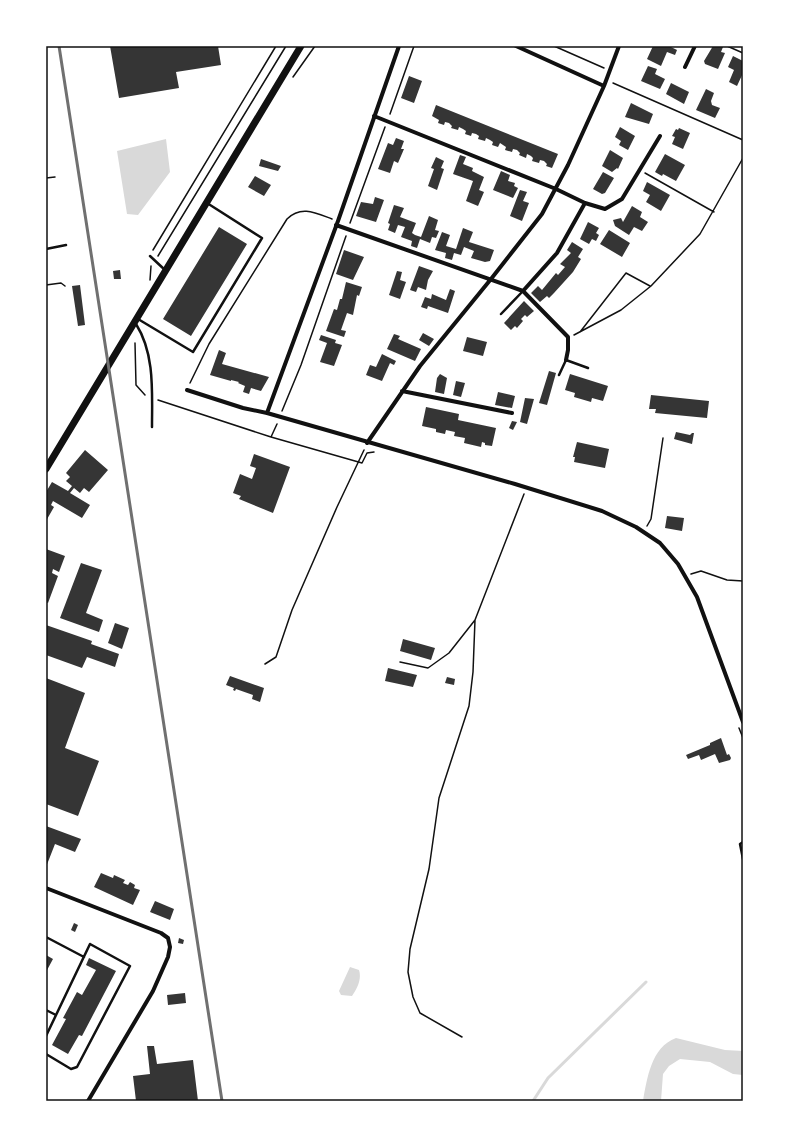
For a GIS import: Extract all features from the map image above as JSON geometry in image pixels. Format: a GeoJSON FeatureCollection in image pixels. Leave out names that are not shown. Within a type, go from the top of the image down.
{"type":"FeatureCollection","features":[{"type":"Feature","properties":{"kind":"main road"},"geometry":{"type":"LineString","coordinates":[[46,469],[301,46]]}},
{"type":"Feature","properties":{"kind":"street"},"geometry":{"type":"LineString","coordinates":[[267,413],[337,223],[399,46]]}},
{"type":"Feature","properties":{"kind":"street"},"geometry":{"type":"LineString","coordinates":[[516,46],[604,86]]}},
{"type":"Feature","properties":{"kind":"street"},"geometry":{"type":"LineString","coordinates":[[368,442],[420,366],[542,214],[556,188],[604,86],[619,46]]}},
{"type":"Feature","properties":{"kind":"street"},"geometry":{"type":"LineString","coordinates":[[685,67],[695,46]]}},
{"type":"Feature","properties":{"kind":"street"},"geometry":{"type":"LineString","coordinates":[[374,116],[556,188],[585,203],[605,209],[622,199],[660,136]]}},
{"type":"Feature","properties":{"kind":"street"},"geometry":{"type":"LineString","coordinates":[[523,291],[557,253],[585,203]]}},
{"type":"Feature","properties":{"kind":"street"},"geometry":{"type":"LineString","coordinates":[[337,223],[348,229],[523,291],[568,337],[566,360]]}},
{"type":"Feature","properties":{"kind":"street"},"geometry":{"type":"LineString","coordinates":[[187,390],[243,408],[267,413],[602,511],[643,532],[660,543],[678,564],[696,596],[743,722]]}},
{"type":"Feature","properties":{"kind":"street"},"geometry":{"type":"LineString","coordinates":[[402,391],[512,413]]}},
{"type":"Feature","properties":{"kind":"street"},"geometry":{"type":"LineString","coordinates":[[46,888],[161,933],[168,938],[170,946],[168,957],[153,991],[88,1101]]}},
{"type":"Feature","properties":{"kind":"lane"},"geometry":{"type":"LineString","coordinates":[[135,320],[193,352],[262,238],[206,203]]}},
{"type":"Feature","properties":{"kind":"lane"},"geometry":{"type":"LineString","coordinates":[[46,249],[66,246]]}},
{"type":"Feature","properties":{"kind":"lane"},"geometry":{"type":"LineString","coordinates":[[150,256],[165,270]]}},
{"type":"Feature","properties":{"kind":"lane"},"geometry":{"type":"LineString","coordinates":[[501,314],[523,291]]}},
{"type":"Feature","properties":{"kind":"lane"},"geometry":{"type":"LineString","coordinates":[[135,320],[150,359],[152,427]]}},
{"type":"Feature","properties":{"kind":"lane"},"geometry":{"type":"LineString","coordinates":[[559,375],[566,360],[588,368]]}},
{"type":"Feature","properties":{"kind":"lane"},"geometry":{"type":"LineString","coordinates":[[743,842],[740,844],[743,859]]}},
{"type":"Feature","properties":{"kind":"lane"},"geometry":{"type":"LineString","coordinates":[[46,937],[84,957]]}},
{"type":"Feature","properties":{"kind":"lane"},"geometry":{"type":"LineString","coordinates":[[46,1036],[90,944],[130,966],[77,1067],[71,1069],[46,1054]]}},
{"type":"Feature","properties":{"kind":"lane"},"geometry":{"type":"LineString","coordinates":[[46,1010],[56,1015]]}},
{"type":"Feature","properties":{"kind":"path"},"geometry":{"type":"LineString","coordinates":[[150,256],[276,46]]}},
{"type":"Feature","properties":{"kind":"path"},"geometry":{"type":"LineString","coordinates":[[150,276],[151,266],[286,46]]}},
{"type":"Feature","properties":{"kind":"path"},"geometry":{"type":"LineString","coordinates":[[294,76],[315,46]]}},
{"type":"Feature","properties":{"kind":"path"},"geometry":{"type":"LineString","coordinates":[[271,437],[301,365],[414,46]]}},
{"type":"Feature","properties":{"kind":"path"},"geometry":{"type":"LineString","coordinates":[[554,46],[610,71]]}},
{"type":"Feature","properties":{"kind":"path"},"geometry":{"type":"LineString","coordinates":[[727,46],[743,53]]}},
{"type":"Feature","properties":{"kind":"path"},"geometry":{"type":"LineString","coordinates":[[606,80],[743,140]]}},
{"type":"Feature","properties":{"kind":"path"},"geometry":{"type":"LineString","coordinates":[[568,337],[579,334],[621,310],[651,286],[700,234],[714,212],[743,158]]}},
{"type":"Feature","properties":{"kind":"path"},"geometry":{"type":"LineString","coordinates":[[640,170],[714,212]]}},
{"type":"Feature","properties":{"kind":"path"},"geometry":{"type":"LineString","coordinates":[[46,178],[55,177]]}},
{"type":"Feature","properties":{"kind":"path"},"geometry":{"type":"LineString","coordinates":[[187,390],[209,344],[287,219],[292,214],[300,210],[310,211],[337,223]]}},
{"type":"Feature","properties":{"kind":"path"},"geometry":{"type":"LineString","coordinates":[[579,334],[626,273],[651,286]]}},
{"type":"Feature","properties":{"kind":"path"},"geometry":{"type":"LineString","coordinates":[[46,285],[61,283],[65,286]]}},
{"type":"Feature","properties":{"kind":"path"},"geometry":{"type":"LineString","coordinates":[[136,343],[136,385],[143,394],[271,437],[358,462],[362,463],[367,453],[374,452]]}},
{"type":"Feature","properties":{"kind":"path"},"geometry":{"type":"LineString","coordinates":[[643,532],[651,519],[663,438]]}},
{"type":"Feature","properties":{"kind":"path"},"geometry":{"type":"LineString","coordinates":[[265,664],[276,657],[292,610],[368,442]]}},
{"type":"Feature","properties":{"kind":"path"},"geometry":{"type":"LineString","coordinates":[[400,662],[428,668],[449,653],[475,620],[527,488]]}},
{"type":"Feature","properties":{"kind":"path"},"geometry":{"type":"LineString","coordinates":[[517,492],[524,494]]}},
{"type":"Feature","properties":{"kind":"path"},"geometry":{"type":"LineString","coordinates":[[685,577],[701,571],[727,580],[743,582]]}},
{"type":"Feature","properties":{"kind":"path"},"geometry":{"type":"LineString","coordinates":[[462,1037],[420,1013],[413,997],[408,972],[410,949],[429,869],[439,798],[470,706],[475,620]]}},
{"type":"Feature","properties":{"kind":"path"},"geometry":{"type":"LineString","coordinates":[[738,724],[743,738]]}},
{"type":"Feature","properties":{"kind":"shaded area"},"geometry":{"type":"Polygon","coordinates":[[[166,139],[170,172],[138,215],[127,214],[117,151],[166,139]]]}},
{"type":"Feature","properties":{"kind":"shaded area"},"geometry":{"type":"Polygon","coordinates":[[[350,967],[359,970],[360,977],[358,984],[352,996],[341,995],[339,991],[350,967]]]}},
{"type":"Feature","properties":{"kind":"shaded area"},"geometry":{"type":"Polygon","coordinates":[[[676,1038],[725,1050],[743,1051],[743,1075],[733,1074],[710,1062],[680,1059],[669,1066],[663,1074],[661,1101],[643,1101],[646,1083],[656,1056],[668,1042],[676,1038]]]}},
{"type":"Feature","properties":{"kind":"building"},"geometry":{"type":"Polygon","coordinates":[[[110,46],[218,46],[221,65],[176,72],[179,88],[119,98],[110,46]]]}},
{"type":"Feature","properties":{"kind":"building"},"geometry":{"type":"Polygon","coordinates":[[[653,46],[669,46],[677,50],[675,55],[667,52],[661,66],[647,59],[653,46]]]}},
{"type":"Feature","properties":{"kind":"building"},"geometry":{"type":"Polygon","coordinates":[[[713,46],[723,47],[721,52],[725,53],[718,69],[705,64],[704,61],[713,46]]]}},
{"type":"Feature","properties":{"kind":"building"},"geometry":{"type":"Polygon","coordinates":[[[733,56],[743,61],[743,73],[737,86],[729,82],[734,70],[728,67],[733,56]]]}},
{"type":"Feature","properties":{"kind":"building"},"geometry":{"type":"Polygon","coordinates":[[[648,66],[657,69],[655,74],[665,79],[660,89],[641,81],[648,66]]]}},
{"type":"Feature","properties":{"kind":"building"},"geometry":{"type":"Polygon","coordinates":[[[409,76],[422,81],[414,103],[401,98],[409,76]]]}},
{"type":"Feature","properties":{"kind":"building"},"geometry":{"type":"Polygon","coordinates":[[[671,83],[689,92],[684,104],[666,94],[671,83]]]}},
{"type":"Feature","properties":{"kind":"building"},"geometry":{"type":"Polygon","coordinates":[[[706,89],[714,93],[711,101],[712,105],[720,108],[715,118],[696,110],[706,89]]]}},
{"type":"Feature","properties":{"kind":"building"},"geometry":{"type":"Polygon","coordinates":[[[631,103],[653,114],[649,124],[625,117],[631,103]]]}},
{"type":"Feature","properties":{"kind":"building"},"geometry":{"type":"Polygon","coordinates":[[[436,105],[558,154],[552,168],[546,166],[547,164],[544,161],[540,160],[539,163],[532,161],[533,158],[527,154],[526,158],[519,155],[520,153],[517,150],[513,149],[512,152],[505,150],[506,147],[500,143],[498,147],[492,145],[493,142],[486,138],[485,141],[478,139],[479,136],[476,134],[472,133],[471,136],[465,134],[466,131],[459,127],[458,130],[451,128],[452,126],[449,123],[445,122],[444,125],[438,123],[439,120],[432,116],[436,105]]]}},
{"type":"Feature","properties":{"kind":"building"},"geometry":{"type":"Polygon","coordinates":[[[620,127],[635,136],[628,150],[619,145],[621,141],[615,137],[620,127]]]}},
{"type":"Feature","properties":{"kind":"building"},"geometry":{"type":"Polygon","coordinates":[[[679,128],[690,133],[683,149],[672,144],[675,137],[672,136],[676,129],[678,130],[679,128]]]}},
{"type":"Feature","properties":{"kind":"building"},"geometry":{"type":"Polygon","coordinates":[[[396,138],[404,141],[401,149],[404,149],[398,163],[394,161],[390,173],[378,169],[388,143],[393,145],[396,138]]]}},
{"type":"Feature","properties":{"kind":"building"},"geometry":{"type":"Polygon","coordinates":[[[610,150],[623,158],[618,169],[617,168],[612,172],[602,166],[610,150]]]}},
{"type":"Feature","properties":{"kind":"building"},"geometry":{"type":"Polygon","coordinates":[[[665,154],[685,165],[676,181],[663,174],[662,176],[655,172],[665,154]]]}},
{"type":"Feature","properties":{"kind":"building"},"geometry":{"type":"Polygon","coordinates":[[[460,155],[466,157],[463,164],[473,168],[472,171],[484,177],[479,190],[484,192],[478,206],[466,201],[473,181],[453,174],[460,155]]]}},
{"type":"Feature","properties":{"kind":"building"},"geometry":{"type":"Polygon","coordinates":[[[436,157],[444,161],[441,168],[444,169],[437,190],[428,186],[434,169],[431,168],[436,157]]]}},
{"type":"Feature","properties":{"kind":"building"},"geometry":{"type":"Polygon","coordinates":[[[261,159],[281,166],[278,171],[259,166],[261,159]]]}},
{"type":"Feature","properties":{"kind":"building"},"geometry":{"type":"Polygon","coordinates":[[[501,171],[510,175],[508,181],[515,183],[514,186],[518,188],[513,198],[493,190],[501,171]]]}},
{"type":"Feature","properties":{"kind":"building"},"geometry":{"type":"Polygon","coordinates":[[[603,172],[614,178],[605,193],[602,194],[593,189],[603,172]]]}},
{"type":"Feature","properties":{"kind":"building"},"geometry":{"type":"Polygon","coordinates":[[[255,176],[271,185],[264,196],[248,187],[255,176]]]}},
{"type":"Feature","properties":{"kind":"building"},"geometry":{"type":"Polygon","coordinates":[[[647,182],[670,195],[661,211],[646,202],[650,195],[643,191],[647,182]]]}},
{"type":"Feature","properties":{"kind":"building"},"geometry":{"type":"Polygon","coordinates":[[[520,190],[527,192],[523,201],[529,203],[522,221],[510,216],[520,190]]]}},
{"type":"Feature","properties":{"kind":"building"},"geometry":{"type":"Polygon","coordinates":[[[375,197],[384,200],[376,222],[356,216],[361,202],[373,204],[375,197]]]}},
{"type":"Feature","properties":{"kind":"building"},"geometry":{"type":"Polygon","coordinates":[[[394,205],[404,208],[400,217],[416,223],[412,233],[415,235],[421,237],[429,216],[438,220],[435,230],[439,231],[436,238],[432,237],[430,243],[420,239],[417,248],[411,246],[412,241],[401,237],[405,227],[398,225],[395,233],[388,230],[390,224],[388,223],[394,205]]]}},
{"type":"Feature","properties":{"kind":"building"},"geometry":{"type":"Polygon","coordinates":[[[632,206],[642,212],[640,217],[648,222],[642,231],[634,227],[629,235],[615,226],[613,220],[621,218],[623,222],[632,206]]]}},
{"type":"Feature","properties":{"kind":"building"},"geometry":{"type":"Polygon","coordinates":[[[588,222],[599,228],[596,233],[599,235],[596,241],[592,239],[589,244],[580,239],[588,222]]]}},
{"type":"Feature","properties":{"kind":"building"},"geometry":{"type":"Polygon","coordinates":[[[219,227],[247,244],[191,336],[163,319],[219,227]]]}},
{"type":"Feature","properties":{"kind":"building"},"geometry":{"type":"Polygon","coordinates":[[[463,228],[473,232],[469,242],[494,250],[490,261],[485,262],[471,258],[474,251],[464,247],[461,255],[454,253],[452,260],[445,258],[446,253],[435,250],[442,232],[450,235],[446,246],[456,249],[463,228]]]}},
{"type":"Feature","properties":{"kind":"building"},"geometry":{"type":"Polygon","coordinates":[[[609,230],[630,243],[622,257],[600,244],[609,230]]]}},
{"type":"Feature","properties":{"kind":"building"},"geometry":{"type":"Polygon","coordinates":[[[572,242],[583,249],[578,257],[581,259],[573,272],[554,293],[549,298],[547,296],[540,302],[531,293],[538,286],[542,290],[556,273],[558,275],[565,267],[560,264],[571,253],[567,250],[572,242]]]}},
{"type":"Feature","properties":{"kind":"building"},"geometry":{"type":"Polygon","coordinates":[[[344,250],[364,257],[353,280],[336,274],[344,250]]]}},
{"type":"Feature","properties":{"kind":"building"},"geometry":{"type":"Polygon","coordinates":[[[419,266],[433,271],[428,280],[426,290],[418,287],[416,292],[410,290],[419,266]]]}},
{"type":"Feature","properties":{"kind":"building"},"geometry":{"type":"Polygon","coordinates":[[[120,270],[121,279],[114,279],[113,271],[120,270]]]}},
{"type":"Feature","properties":{"kind":"building"},"geometry":{"type":"Polygon","coordinates":[[[397,271],[402,272],[400,280],[406,282],[400,299],[389,295],[397,271]]]}},
{"type":"Feature","properties":{"kind":"building"},"geometry":{"type":"Polygon","coordinates":[[[346,282],[362,287],[359,296],[357,295],[353,315],[347,313],[341,330],[346,331],[344,337],[326,331],[334,309],[337,310],[340,299],[342,299],[346,282]]]}},
{"type":"Feature","properties":{"kind":"building"},"geometry":{"type":"Polygon","coordinates":[[[80,285],[85,325],[78,326],[72,286],[80,285]]]}},
{"type":"Feature","properties":{"kind":"building"},"geometry":{"type":"Polygon","coordinates":[[[450,289],[455,291],[448,313],[428,306],[427,309],[421,307],[425,297],[431,299],[432,294],[446,300],[450,289]]]}},
{"type":"Feature","properties":{"kind":"building"},"geometry":{"type":"Polygon","coordinates":[[[524,301],[534,311],[527,317],[525,315],[521,319],[523,321],[517,328],[515,326],[511,330],[504,323],[524,301]]]}},
{"type":"Feature","properties":{"kind":"building"},"geometry":{"type":"Polygon","coordinates":[[[423,333],[434,339],[429,346],[419,340],[423,333]]]}},
{"type":"Feature","properties":{"kind":"building"},"geometry":{"type":"Polygon","coordinates":[[[394,334],[400,336],[398,339],[421,349],[415,361],[387,349],[394,334]]]}},
{"type":"Feature","properties":{"kind":"building"},"geometry":{"type":"Polygon","coordinates":[[[321,335],[336,340],[335,343],[342,345],[334,366],[320,362],[327,343],[319,340],[321,335]]]}},
{"type":"Feature","properties":{"kind":"building"},"geometry":{"type":"Polygon","coordinates":[[[467,337],[487,342],[483,356],[463,351],[467,337]]]}},
{"type":"Feature","properties":{"kind":"building"},"geometry":{"type":"Polygon","coordinates":[[[219,350],[226,353],[222,364],[269,377],[261,391],[251,388],[249,394],[243,392],[245,386],[238,383],[239,382],[210,375],[219,350]]]}},
{"type":"Feature","properties":{"kind":"building"},"geometry":{"type":"Polygon","coordinates":[[[382,354],[396,361],[394,365],[390,363],[382,381],[366,375],[370,365],[376,367],[382,354]]]}},
{"type":"Feature","properties":{"kind":"building"},"geometry":{"type":"Polygon","coordinates":[[[549,371],[556,373],[547,405],[539,403],[549,371]]]}},
{"type":"Feature","properties":{"kind":"building"},"geometry":{"type":"Polygon","coordinates":[[[440,374],[447,378],[444,394],[435,392],[437,378],[440,374]]]}},
{"type":"Feature","properties":{"kind":"building"},"geometry":{"type":"Polygon","coordinates":[[[570,374],[608,386],[603,401],[592,398],[591,402],[574,397],[575,393],[565,390],[570,374]]]}},
{"type":"Feature","properties":{"kind":"building"},"geometry":{"type":"Polygon","coordinates":[[[456,381],[465,383],[461,397],[453,395],[456,381]]]}},
{"type":"Feature","properties":{"kind":"building"},"geometry":{"type":"Polygon","coordinates":[[[498,392],[515,396],[512,408],[495,405],[498,392]]]}},
{"type":"Feature","properties":{"kind":"building"},"geometry":{"type":"Polygon","coordinates":[[[651,395],[709,401],[707,418],[655,413],[656,409],[649,409],[651,395]]]}},
{"type":"Feature","properties":{"kind":"building"},"geometry":{"type":"Polygon","coordinates":[[[525,398],[534,399],[527,424],[520,422],[525,398]]]}},
{"type":"Feature","properties":{"kind":"building"},"geometry":{"type":"Polygon","coordinates":[[[426,407],[459,414],[458,420],[496,428],[492,446],[485,445],[485,443],[482,442],[481,447],[464,443],[465,438],[454,436],[455,432],[446,430],[445,434],[436,432],[436,429],[422,426],[426,407]]]}},
{"type":"Feature","properties":{"kind":"building"},"geometry":{"type":"Polygon","coordinates":[[[512,421],[517,422],[513,430],[509,428],[512,421]]]}},
{"type":"Feature","properties":{"kind":"building"},"geometry":{"type":"Polygon","coordinates":[[[676,432],[690,435],[694,433],[692,444],[674,439],[676,432]]]}},
{"type":"Feature","properties":{"kind":"building"},"geometry":{"type":"Polygon","coordinates":[[[577,442],[609,449],[605,468],[574,462],[575,457],[573,457],[577,442]]]}},
{"type":"Feature","properties":{"kind":"building"},"geometry":{"type":"Polygon","coordinates":[[[85,450],[108,470],[89,492],[84,488],[80,493],[74,488],[70,493],[90,505],[82,518],[53,501],[51,505],[54,507],[46,521],[46,492],[52,482],[68,491],[72,486],[66,481],[70,477],[66,473],[85,450]]]}},
{"type":"Feature","properties":{"kind":"building"},"geometry":{"type":"Polygon","coordinates":[[[254,454],[290,467],[273,513],[239,499],[241,496],[233,493],[240,474],[252,479],[256,468],[250,466],[254,454]]]}},
{"type":"Feature","properties":{"kind":"building"},"geometry":{"type":"Polygon","coordinates":[[[667,516],[684,518],[682,531],[665,528],[667,516]]]}},
{"type":"Feature","properties":{"kind":"building"},"geometry":{"type":"Polygon","coordinates":[[[46,549],[65,556],[59,572],[53,569],[52,573],[58,576],[48,603],[46,602],[46,549]]]}},
{"type":"Feature","properties":{"kind":"building"},"geometry":{"type":"Polygon","coordinates":[[[81,563],[102,570],[86,613],[103,620],[99,632],[60,618],[81,563]]]}},
{"type":"Feature","properties":{"kind":"building"},"geometry":{"type":"Polygon","coordinates":[[[115,623],[129,628],[122,649],[108,643],[115,623]]]}},
{"type":"Feature","properties":{"kind":"building"},"geometry":{"type":"Polygon","coordinates":[[[46,625],[92,641],[91,644],[119,654],[115,667],[87,657],[82,668],[46,655],[46,625]]]}},
{"type":"Feature","properties":{"kind":"building"},"geometry":{"type":"Polygon","coordinates":[[[403,639],[435,648],[431,660],[400,651],[403,639]]]}},
{"type":"Feature","properties":{"kind":"building"},"geometry":{"type":"Polygon","coordinates":[[[388,668],[417,675],[413,687],[385,681],[388,668]]]}},
{"type":"Feature","properties":{"kind":"building"},"geometry":{"type":"Polygon","coordinates":[[[230,676],[264,688],[260,702],[252,699],[253,695],[236,689],[235,691],[233,690],[234,688],[226,685],[230,676]]]}},
{"type":"Feature","properties":{"kind":"building"},"geometry":{"type":"Polygon","coordinates":[[[447,677],[455,679],[454,685],[445,683],[447,677]]]}},
{"type":"Feature","properties":{"kind":"building"},"geometry":{"type":"Polygon","coordinates":[[[46,678],[85,693],[65,748],[99,761],[78,816],[46,804],[46,678]]]}},
{"type":"Feature","properties":{"kind":"building"},"geometry":{"type":"Polygon","coordinates":[[[721,738],[727,755],[729,754],[731,758],[730,760],[719,763],[715,754],[701,760],[699,755],[688,759],[686,755],[710,745],[710,743],[721,738]]]}},
{"type":"Feature","properties":{"kind":"building"},"geometry":{"type":"Polygon","coordinates":[[[46,826],[81,839],[75,852],[55,844],[46,867],[46,826]]]}},
{"type":"Feature","properties":{"kind":"building"},"geometry":{"type":"Polygon","coordinates":[[[101,873],[113,878],[114,875],[125,880],[123,883],[128,885],[130,882],[135,885],[134,888],[140,890],[133,905],[94,887],[101,873]]]}},
{"type":"Feature","properties":{"kind":"building"},"geometry":{"type":"Polygon","coordinates":[[[155,901],[174,909],[170,920],[150,912],[155,901]]]}},
{"type":"Feature","properties":{"kind":"building"},"geometry":{"type":"Polygon","coordinates":[[[74,923],[78,925],[75,932],[71,930],[74,923]]]}},
{"type":"Feature","properties":{"kind":"building"},"geometry":{"type":"Polygon","coordinates":[[[179,938],[184,940],[183,944],[178,943],[179,938]]]}},
{"type":"Feature","properties":{"kind":"building"},"geometry":{"type":"Polygon","coordinates":[[[46,955],[53,959],[46,972],[46,955]]]}},
{"type":"Feature","properties":{"kind":"building"},"geometry":{"type":"Polygon","coordinates":[[[89,958],[116,971],[82,1036],[79,1035],[68,1054],[52,1045],[66,1019],[63,1018],[77,992],[82,995],[96,970],[86,965],[89,958]]]}},
{"type":"Feature","properties":{"kind":"building"},"geometry":{"type":"Polygon","coordinates":[[[185,993],[186,1003],[168,1005],[167,995],[185,993]]]}},
{"type":"Feature","properties":{"kind":"building"},"geometry":{"type":"Polygon","coordinates":[[[147,1046],[154,1046],[157,1064],[193,1060],[198,1101],[136,1101],[133,1076],[150,1074],[147,1046]]]}},
{"type":"Feature","properties":{"kind":"waterway"},"geometry":{"type":"LineString","coordinates":[[533,1101],[548,1078],[646,982]]}},
{"type":"Feature","properties":{"kind":"railway"},"geometry":{"type":"LineString","coordinates":[[59,46],[222,1101]]}}]}
